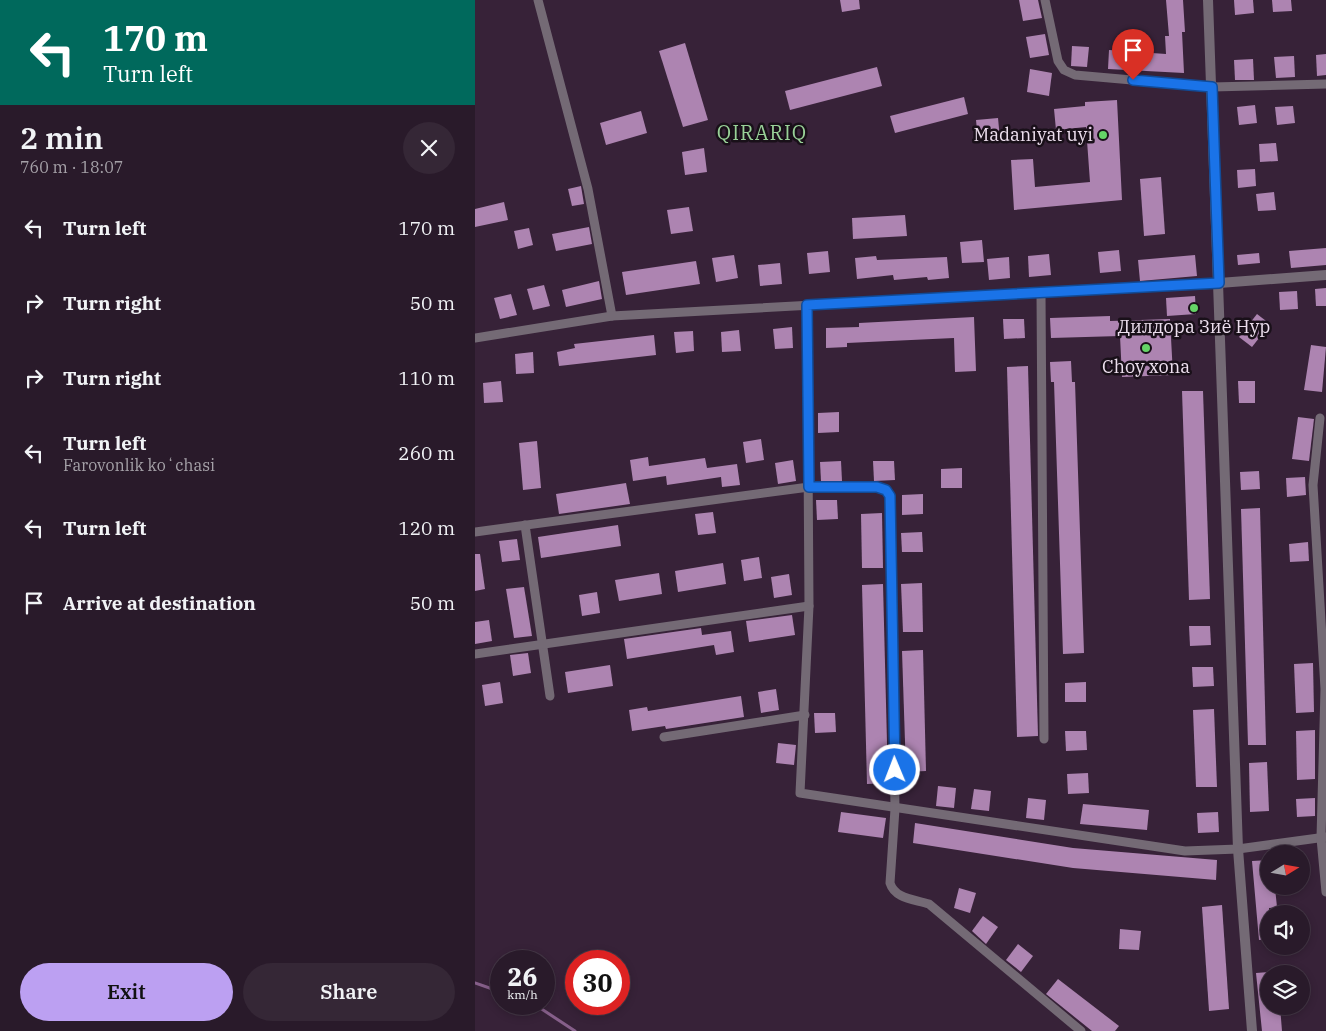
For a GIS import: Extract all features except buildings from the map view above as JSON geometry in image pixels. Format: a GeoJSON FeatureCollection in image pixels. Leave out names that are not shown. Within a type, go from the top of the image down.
{"type":"FeatureCollection","features":[{"type":"Feature","properties":{"kind":"street"},"geometry":{"type":"LineString","coordinates":[[538,0],[588,189],[612,316]]}},
{"type":"Feature","properties":{"kind":"street"},"geometry":{"type":"LineString","coordinates":[[1045,0],[1058,62],[1064,70],[1075,75],[1212,87],[1326,84]]}},
{"type":"Feature","properties":{"kind":"street"},"geometry":{"type":"LineString","coordinates":[[1208,0],[1238,849],[1252,1031]]}},
{"type":"Feature","properties":{"kind":"street"},"geometry":{"type":"LineString","coordinates":[[475,338],[612,316],[1219,283],[1326,275]]}},
{"type":"Feature","properties":{"kind":"street"},"geometry":{"type":"LineString","coordinates":[[1041,293],[1044,739]]}},
{"type":"Feature","properties":{"kind":"street"},"geometry":{"type":"LineString","coordinates":[[807,305],[809,606],[800,793],[895,809],[1185,851],[1238,849],[1323,837]]}},
{"type":"Feature","properties":{"kind":"street"},"geometry":{"type":"LineString","coordinates":[[1320,418],[1313,485],[1325,689],[1323,837],[1326,892]]}},
{"type":"Feature","properties":{"kind":"street"},"geometry":{"type":"LineString","coordinates":[[475,532],[809,487],[877,487],[886,490],[890,496],[895,809],[890,882],[892,890],[898,895],[929,904],[1081,1031]]}},
{"type":"Feature","properties":{"kind":"street"},"geometry":{"type":"LineString","coordinates":[[525,525],[550,696]]}},
{"type":"Feature","properties":{"kind":"street"},"geometry":{"type":"LineString","coordinates":[[475,654],[809,606]]}},
{"type":"Feature","properties":{"kind":"street"},"geometry":{"type":"LineString","coordinates":[[664,737],[805,715]]}},
{"type":"Feature","properties":{"kind":"waterway"},"geometry":{"type":"LineString","coordinates":[[475,983],[490,988]]}},
{"type":"Feature","properties":{"kind":"waterway"},"geometry":{"type":"LineString","coordinates":[[551,1015],[575,1031]]}},
{"type":"Feature","properties":{"kind":"place","name":"Madaniyat uyi"},"geometry":{"type":"Point","coordinates":[1103,135]}},
{"type":"Feature","properties":{"kind":"place","name":"Дилдора Зиё Нур"},"geometry":{"type":"Point","coordinates":[1194,308]}},
{"type":"Feature","properties":{"kind":"place","name":"Choy xona"},"geometry":{"type":"Point","coordinates":[1146,348]}},
{"type":"Feature","properties":{"kind":"district","name":"QIRARIQ"},"geometry":{"type":"Point","coordinates":[762,133]}},
{"type":"Feature","properties":{"kind":"route"},"geometry":{"type":"LineString","coordinates":[[895,770],[890,496],[886,490],[877,487],[809,487],[807,305],[1219,283],[1212,87],[1133,80]]}}]}
